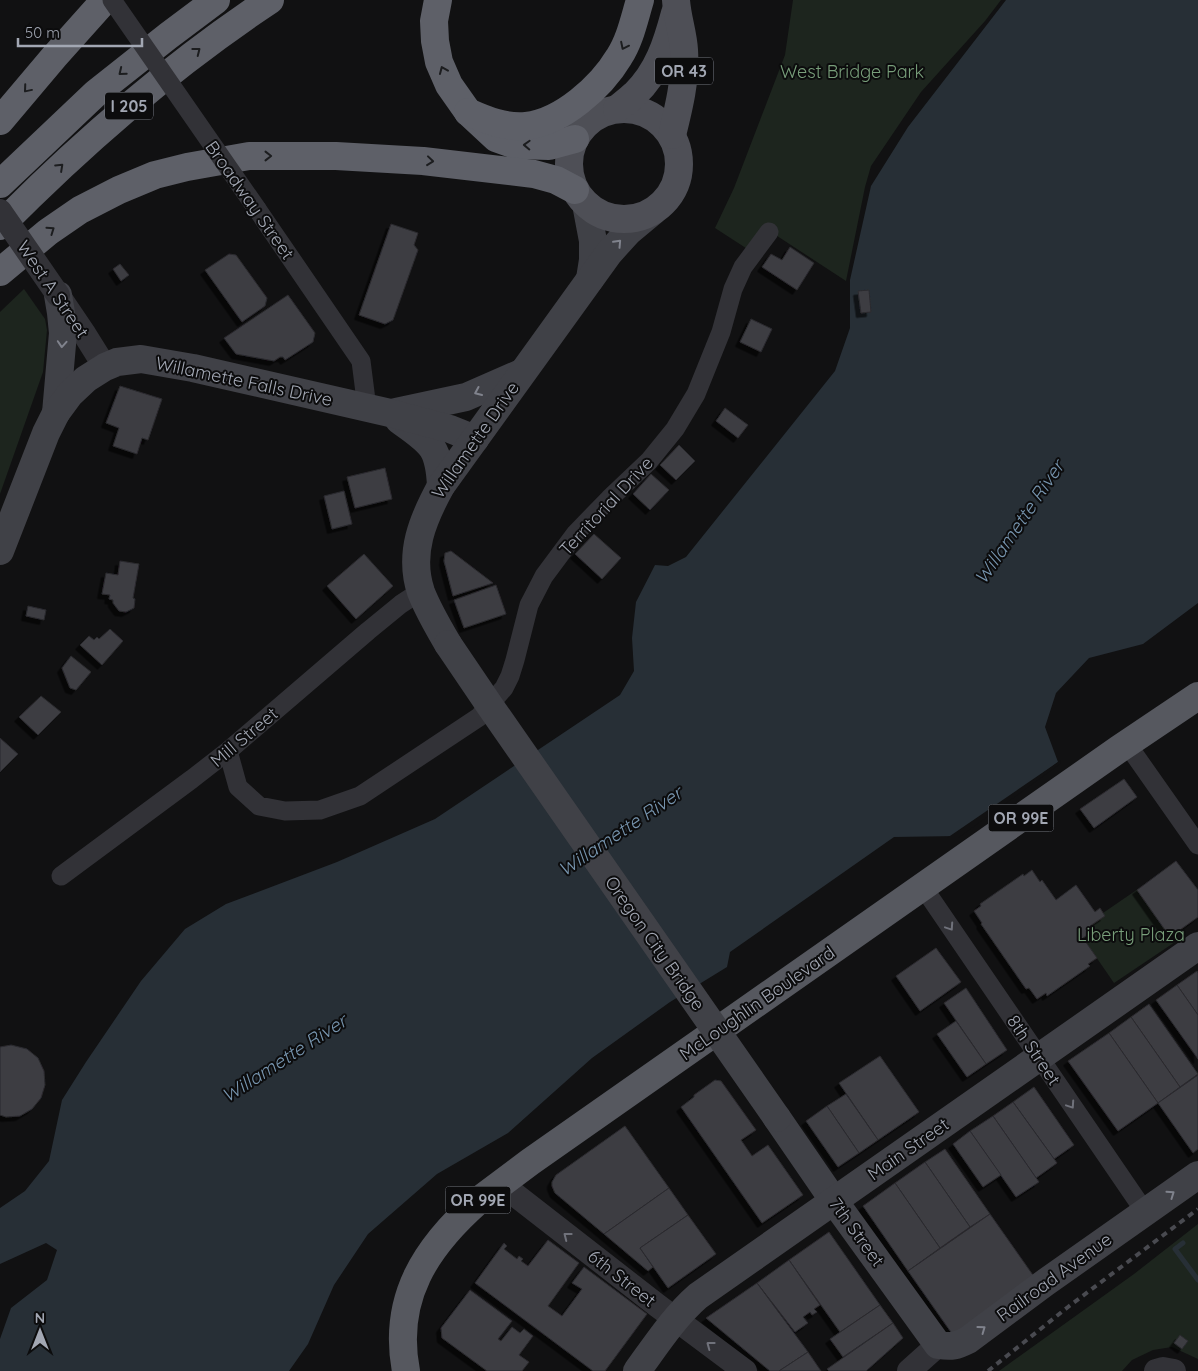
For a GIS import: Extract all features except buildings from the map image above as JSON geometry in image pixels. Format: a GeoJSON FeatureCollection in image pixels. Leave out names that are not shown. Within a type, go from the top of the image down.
{"type":"FeatureCollection","features":[{"type":"Feature","properties":{"kind":"highway"},"geometry":{"type":"LineString","coordinates":[[0,121],[105,0]]}},
{"type":"Feature","properties":{"kind":"highway","name":"I 205"},"geometry":{"type":"LineString","coordinates":[[0,184],[96,93],[216,0]]}},
{"type":"Feature","properties":{"kind":"highway","name":"I 205"},"geometry":{"type":"LineString","coordinates":[[0,226],[93,137],[140,96],[201,48],[270,0]]}},
{"type":"Feature","properties":{"kind":"highway"},"geometry":{"type":"LineString","coordinates":[[438,0],[434,21],[439,62],[449,85],[468,112],[496,138],[515,145],[549,146],[575,139]]}},
{"type":"Feature","properties":{"kind":"highway"},"geometry":{"type":"LineString","coordinates":[[468,112],[497,124],[524,126],[544,123],[565,112],[601,82],[619,57],[632,31],[640,0]]}},
{"type":"Feature","properties":{"kind":"highway"},"geometry":{"type":"LineString","coordinates":[[0,272],[48,232],[80,210],[119,190],[155,175],[249,156],[336,156],[423,161],[534,174],[556,180],[581,197]]}},
{"type":"Feature","properties":{"kind":"highway","name":"McLoughlin Boulevard"},"geometry":{"type":"LineString","coordinates":[[406,1371],[402,1344],[403,1329],[406,1307],[418,1272],[448,1229],[478,1201],[923,887],[1198,696]]}},
{"type":"Feature","properties":{"kind":"main road","name":"OR 43"},"geometry":{"type":"LineString","coordinates":[[617,109],[635,94],[650,77],[660,60],[668,38],[676,3]]}},
{"type":"Feature","properties":{"kind":"main road","name":"OR 43"},"geometry":{"type":"LineString","coordinates":[[672,135],[680,100],[684,59],[676,3]]}},
{"type":"Feature","properties":{"kind":"main road","name":"OR 43"},"geometry":{"type":"LineString","coordinates":[[575,139],[585,124],[600,114],[617,109],[633,109],[648,114],[662,122],[672,135],[679,151],[680,169],[676,186],[666,201],[652,212],[636,218],[618,219],[601,214],[581,197]]}},
{"type":"Feature","properties":{"kind":"main road","name":"Willamette Drive"},"geometry":{"type":"LineString","coordinates":[[575,139],[569,155],[570,173],[581,197],[594,241],[590,281]]}},
{"type":"Feature","properties":{"kind":"main road","name":"Willamette Drive"},"geometry":{"type":"LineString","coordinates":[[448,644],[428,607],[417,575],[416,556],[423,522],[441,486],[610,253],[628,232],[652,212]]}},
{"type":"Feature","properties":{"kind":"main road"},"geometry":{"type":"LineString","coordinates":[[56,413],[63,333],[58,295]]}},
{"type":"Feature","properties":{"kind":"main road","name":"Willamette Falls Drive"},"geometry":{"type":"LineString","coordinates":[[0,551],[56,413],[70,394],[79,386],[105,367],[117,362],[151,360],[215,373],[450,429],[475,439]]}},
{"type":"Feature","properties":{"kind":"main road"},"geometry":{"type":"LineString","coordinates":[[378,411],[466,397],[523,372]]}},
{"type":"Feature","properties":{"kind":"main road"},"geometry":{"type":"LineString","coordinates":[[378,411],[426,440],[434,450],[440,467],[441,486]]}},
{"type":"Feature","properties":{"kind":"main road","name":"Oregon City Bridge"},"geometry":{"type":"LineString","coordinates":[[448,644],[777,1118]]}},
{"type":"Feature","properties":{"kind":"main road","name":"Main Street"},"geometry":{"type":"LineString","coordinates":[[637,1371],[675,1319],[698,1296],[1198,946]]}},
{"type":"Feature","properties":{"kind":"main road","name":"7th Street"},"geometry":{"type":"LineString","coordinates":[[777,1118],[834,1201],[938,1345]]}},
{"type":"Feature","properties":{"kind":"main road","name":"Railroad Avenue"},"geometry":{"type":"LineString","coordinates":[[938,1345],[956,1346],[968,1340],[1198,1174]]}},
{"type":"Feature","properties":{"kind":"street","name":"Broadway Street"},"geometry":{"type":"LineString","coordinates":[[112,0],[361,361],[378,411]]}},
{"type":"Feature","properties":{"kind":"street","name":"West A Street"},"geometry":{"type":"LineString","coordinates":[[0,211],[105,367]]}},
{"type":"Feature","properties":{"kind":"street","name":"Territorial Drive"},"geometry":{"type":"LineString","coordinates":[[228,752],[238,787],[259,806],[285,811],[320,810],[360,796],[478,717],[504,688],[510,676],[529,605],[544,576],[576,533],[608,499],[649,461],[675,429],[696,394],[721,332],[733,289],[743,267],[769,232]]}},
{"type":"Feature","properties":{"kind":"street","name":"Mill Street"},"geometry":{"type":"LineString","coordinates":[[61,876],[228,752],[382,619],[421,591]]}},
{"type":"Feature","properties":{"kind":"street"},"geometry":{"type":"LineString","coordinates":[[1123,747],[1198,845]]}},
{"type":"Feature","properties":{"kind":"street","name":"8th Street"},"geometry":{"type":"LineString","coordinates":[[923,887],[1145,1212]]}},
{"type":"Feature","properties":{"kind":"street","name":"6th Street"},"geometry":{"type":"LineString","coordinates":[[500,1184],[745,1371]]}},
{"type":"Feature","properties":{"kind":"street"},"geometry":{"type":"LineString","coordinates":[[909,1371],[938,1345]]}},
{"type":"Feature","properties":{"kind":"street"},"geometry":{"type":"LineString","coordinates":[[1156,1371],[1162,1369],[1174,1371]]}},
{"type":"Feature","properties":{"kind":"green space","name":"West Bridge Park"},"geometry":{"type":"Polygon","coordinates":[[[793,0],[1001,0],[985,21],[921,92],[871,166],[846,281],[768,230],[752,252],[715,228],[734,188],[785,55],[793,0]]]}},
{"type":"Feature","properties":{"kind":"green space"},"geometry":{"type":"Polygon","coordinates":[[[24,289],[45,319],[47,330],[43,372],[0,494],[0,312],[24,289]]]}},
{"type":"Feature","properties":{"kind":"green space","name":"Liberty Plaza"},"geometry":{"type":"Polygon","coordinates":[[[1138,889],[1175,942],[1114,983],[1083,938],[1093,931],[1090,926],[1103,913],[1138,889]]]}},
{"type":"Feature","properties":{"kind":"green space"},"geometry":{"type":"Polygon","coordinates":[[[1198,1224],[1198,1359],[1172,1347],[1153,1350],[1132,1360],[1122,1371],[999,1371],[1134,1274],[1198,1224]]]}},
{"type":"Feature","properties":{"kind":"water","name":"Willamette River"},"geometry":{"type":"Polygon","coordinates":[[[1006,0],[1198,0],[1198,603],[1143,644],[1089,658],[1056,693],[1045,727],[1058,762],[957,836],[894,837],[730,952],[727,967],[670,1002],[592,1058],[508,1133],[437,1174],[368,1234],[334,1285],[308,1344],[289,1371],[0,1371],[0,1339],[11,1308],[47,1280],[57,1250],[46,1243],[0,1264],[0,1208],[25,1191],[49,1161],[62,1100],[141,981],[185,929],[226,904],[337,862],[435,819],[620,695],[634,671],[632,638],[636,602],[655,565],[668,566],[686,557],[835,371],[850,328],[850,280],[871,186],[908,127],[1006,0]]]}},
{"type":"Feature","properties":{"kind":"pier"},"geometry":{"type":"Polygon","coordinates":[[[1061,760],[1060,764],[958,838],[947,838],[1061,760]]]}},
{"type":"Feature","properties":{"kind":"waterway"},"geometry":{"type":"LineString","coordinates":[[1183,1243],[1175,1249],[1198,1280]]}},
{"type":"Feature","properties":{"kind":"railway"},"geometry":{"type":"LineString","coordinates":[[988,1371],[1068,1307],[1198,1209]]}}]}
